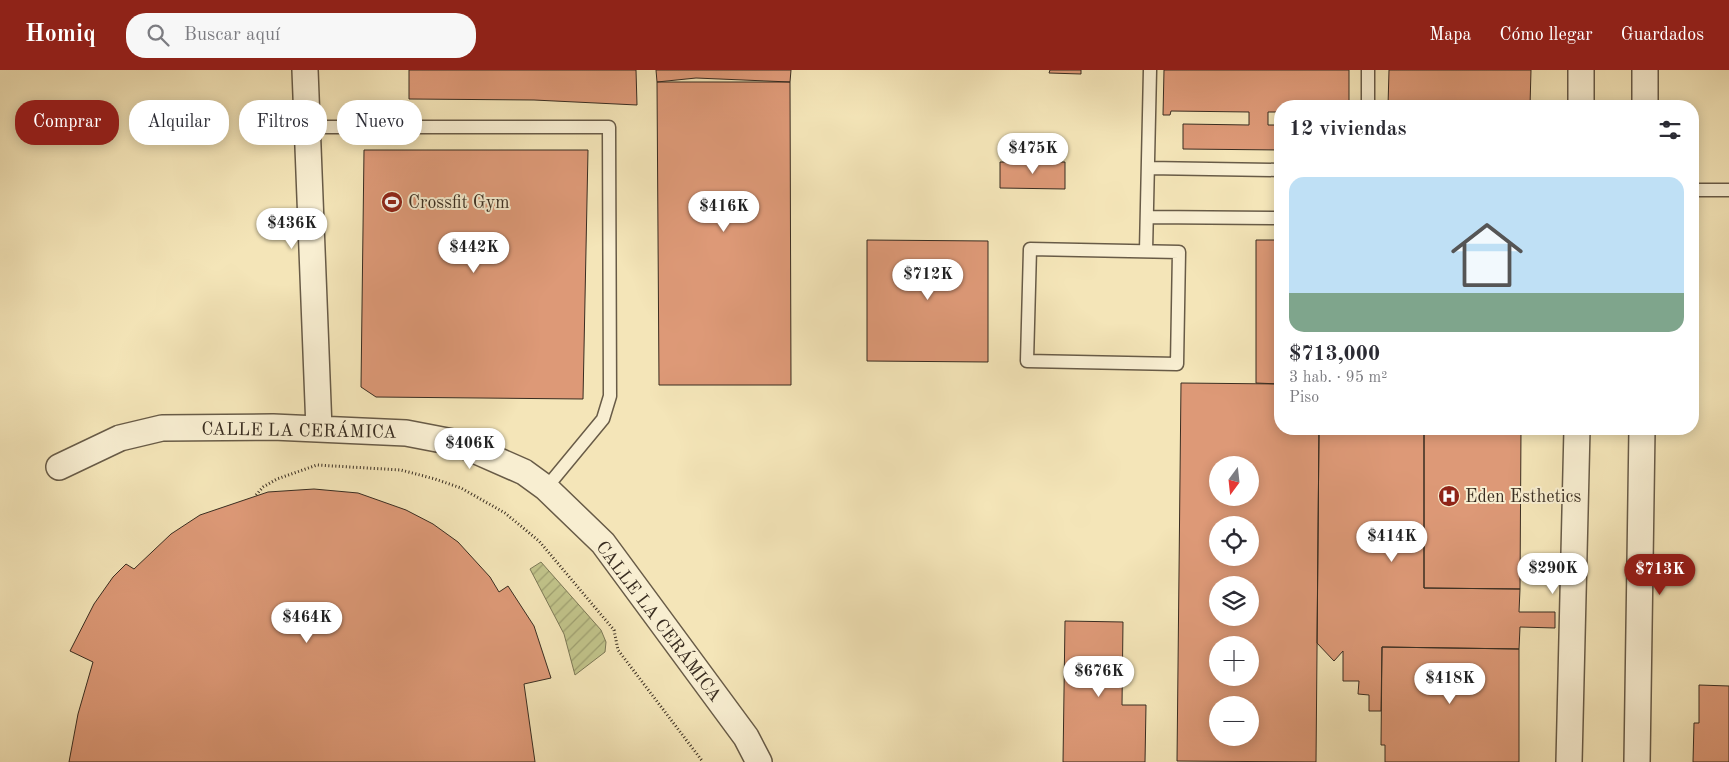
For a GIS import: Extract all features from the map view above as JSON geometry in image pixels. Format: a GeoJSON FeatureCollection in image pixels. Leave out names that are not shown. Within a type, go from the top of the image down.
{"type":"FeatureCollection","features":[{"type":"Feature","properties":{"kind":"street"},"geometry":{"type":"LineString","coordinates":[[305,70],[306,100]]}},
{"type":"Feature","properties":{"kind":"street"},"geometry":{"type":"LineString","coordinates":[[1580,100],[1581,70]]}},
{"type":"Feature","properties":{"kind":"street"},"geometry":{"type":"LineString","coordinates":[[1645,70],[1645,100]]}},
{"type":"Feature","properties":{"kind":"street"},"geometry":{"type":"LineString","coordinates":[[308,145],[319,429]]}},
{"type":"Feature","properties":{"kind":"street","name":"CALLE LA CERÁMICA"},"geometry":{"type":"LineString","coordinates":[[59,467],[120,438],[162,428],[319,429],[406,433],[458,443],[524,472],[546,488],[602,543],[746,737],[759,762]]}},
{"type":"Feature","properties":{"kind":"street"},"geometry":{"type":"LineString","coordinates":[[1569,762],[1577,435]]}},
{"type":"Feature","properties":{"kind":"street"},"geometry":{"type":"LineString","coordinates":[[1637,762],[1642,435]]}},
{"type":"Feature","properties":{"kind":"lane"},"geometry":{"type":"LineString","coordinates":[[1146,251],[1150,70]]}},
{"type":"Feature","properties":{"kind":"lane"},"geometry":{"type":"LineString","coordinates":[[1368,70],[1368,100]]}},
{"type":"Feature","properties":{"kind":"lane"},"geometry":{"type":"LineString","coordinates":[[327,127],[609,127],[610,396],[603,420],[546,488]]}},
{"type":"Feature","properties":{"kind":"lane"},"geometry":{"type":"LineString","coordinates":[[1148,168],[1274,170]]}},
{"type":"Feature","properties":{"kind":"lane"},"geometry":{"type":"LineString","coordinates":[[1699,190],[1729,190]]}},
{"type":"Feature","properties":{"kind":"lane"},"geometry":{"type":"LineString","coordinates":[[1147,216],[1274,218]]}},
{"type":"Feature","properties":{"kind":"lane"},"geometry":{"type":"LineString","coordinates":[[1030,248],[1146,251],[1179,252],[1177,364],[1027,361],[1030,248]]}},
{"type":"Feature","properties":{"kind":"path"},"geometry":{"type":"LineString","coordinates":[[256,496],[263,487],[277,479],[317,465],[401,470],[435,478],[481,498],[527,531],[562,567],[614,630],[618,650],[703,762]]}},
{"type":"Feature","properties":{"kind":"green space"},"geometry":{"type":"Polygon","coordinates":[[[541,562],[601,630],[606,642],[605,652],[575,675],[564,634],[530,569],[541,562]]]}},
{"type":"Feature","properties":{"kind":"building"},"geometry":{"type":"Polygon","coordinates":[[[409,70],[636,70],[637,105],[534,100],[409,99],[409,70]]]}},
{"type":"Feature","properties":{"kind":"building"},"geometry":{"type":"Polygon","coordinates":[[[656,70],[791,70],[790,82],[696,78],[657,82],[656,70]]]}},
{"type":"Feature","properties":{"kind":"building"},"geometry":{"type":"Polygon","coordinates":[[[1050,70],[1081,70],[1081,74],[1049,73],[1050,70]]]}},
{"type":"Feature","properties":{"kind":"building"},"geometry":{"type":"Polygon","coordinates":[[[1164,70],[1349,70],[1349,100],[1274,100],[1274,112],[1268,112],[1268,125],[1274,125],[1274,150],[1183,149],[1183,124],[1249,125],[1249,112],[1171,111],[1170,115],[1163,115],[1164,70]]]}},
{"type":"Feature","properties":{"kind":"building"},"geometry":{"type":"Polygon","coordinates":[[[1389,70],[1531,70],[1530,100],[1388,100],[1389,70]]]}},
{"type":"Feature","properties":{"kind":"building"},"geometry":{"type":"Polygon","coordinates":[[[657,82],[790,82],[791,385],[659,385],[657,82]]]}},
{"type":"Feature","properties":{"kind":"building"},"geometry":{"type":"Polygon","coordinates":[[[364,150],[588,150],[583,399],[376,397],[361,387],[364,150]]]}},
{"type":"Feature","properties":{"kind":"building"},"geometry":{"type":"Polygon","coordinates":[[[1000,162],[1065,162],[1065,189],[1000,188],[1000,162]]]}},
{"type":"Feature","properties":{"kind":"building"},"geometry":{"type":"Polygon","coordinates":[[[867,240],[988,241],[988,362],[867,361],[867,240]]]}},
{"type":"Feature","properties":{"kind":"building"},"geometry":{"type":"Polygon","coordinates":[[[1256,240],[1274,240],[1274,384],[1256,383],[1256,240]]]}},
{"type":"Feature","properties":{"kind":"building"},"geometry":{"type":"Polygon","coordinates":[[[1181,383],[1274,384],[1274,435],[1319,435],[1316,762],[1177,761],[1181,383]]]}},
{"type":"Feature","properties":{"kind":"building"},"geometry":{"type":"Polygon","coordinates":[[[1319,435],[1424,435],[1424,588],[1520,589],[1519,612],[1555,612],[1555,628],[1520,627],[1519,649],[1382,647],[1381,711],[1369,711],[1369,695],[1358,694],[1359,681],[1343,681],[1343,651],[1334,661],[1317,643],[1319,435]]]}},
{"type":"Feature","properties":{"kind":"building"},"geometry":{"type":"Polygon","coordinates":[[[1424,435],[1521,435],[1520,589],[1424,588],[1424,435]]]}},
{"type":"Feature","properties":{"kind":"building"},"geometry":{"type":"Polygon","coordinates":[[[314,489],[358,493],[406,510],[433,524],[458,542],[490,577],[499,592],[508,586],[534,626],[551,678],[524,684],[535,762],[69,762],[78,714],[93,662],[70,651],[94,604],[113,577],[126,564],[134,569],[171,534],[200,515],[268,492],[314,489]]]}},
{"type":"Feature","properties":{"kind":"building"},"geometry":{"type":"Polygon","coordinates":[[[1065,621],[1123,622],[1122,705],[1146,705],[1145,762],[1063,762],[1065,621]]]}},
{"type":"Feature","properties":{"kind":"building"},"geometry":{"type":"Polygon","coordinates":[[[1382,647],[1519,649],[1519,762],[1385,762],[1385,745],[1381,745],[1382,647]]]}},
{"type":"Feature","properties":{"kind":"building"},"geometry":{"type":"Polygon","coordinates":[[[1699,685],[1729,686],[1729,762],[1693,762],[1694,723],[1699,723],[1699,685]]]}},
{"type":"Feature","properties":{"kind":"place","name":"Crossfit Gym"},"geometry":{"type":"Point","coordinates":[392,202]}},
{"type":"Feature","properties":{"kind":"place","name":"Eden Esthetics"},"geometry":{"type":"Point","coordinates":[1449,496]}}]}
